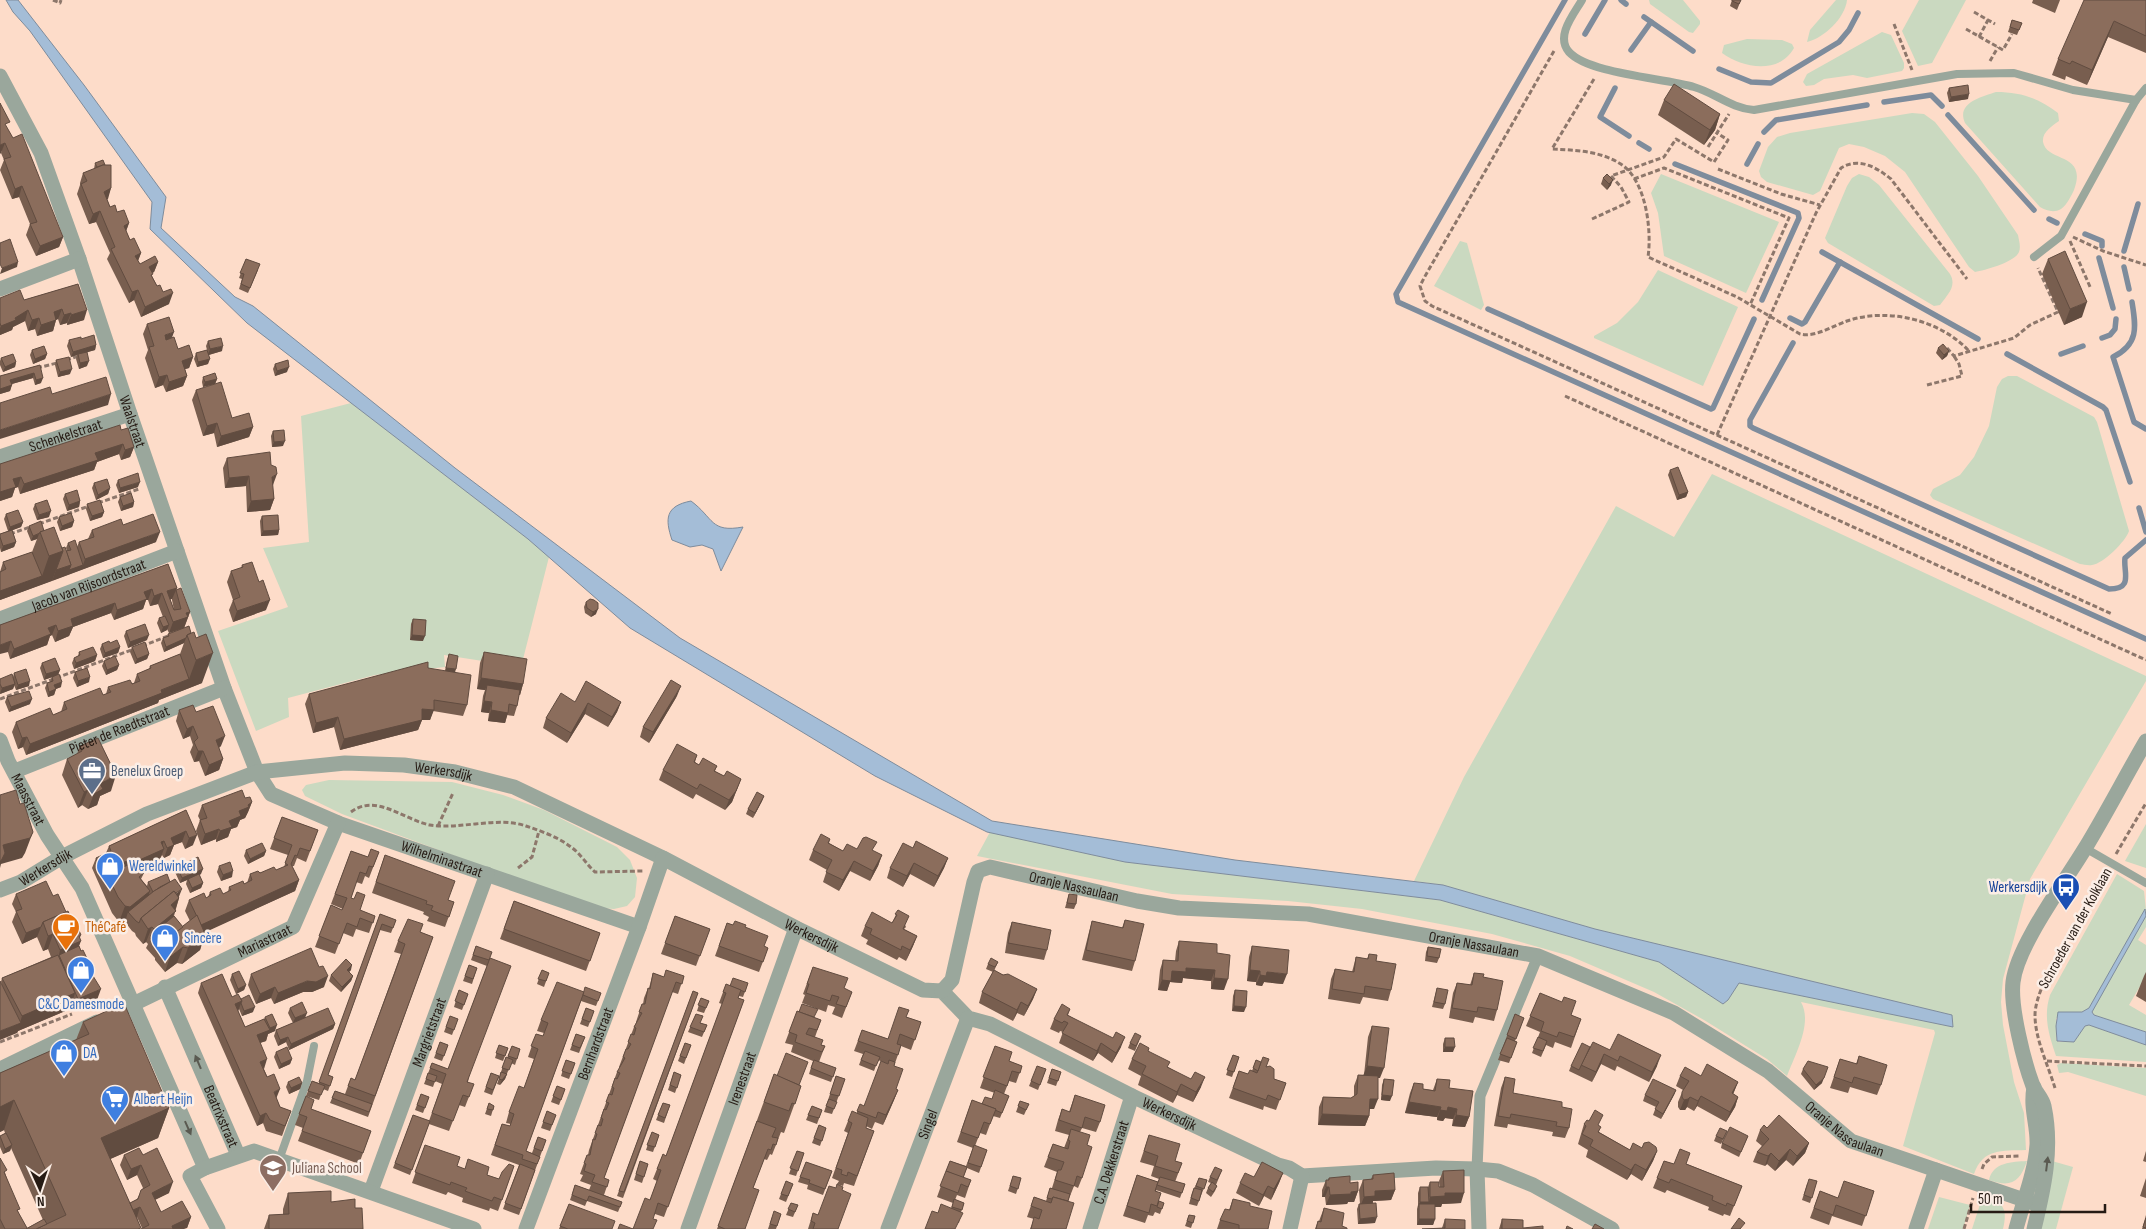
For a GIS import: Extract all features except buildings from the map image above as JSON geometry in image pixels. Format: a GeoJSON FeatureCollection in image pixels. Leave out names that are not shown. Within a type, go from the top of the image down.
{"type":"FeatureCollection","features":[{"type":"Feature","properties":{"kind":"street","name":"Waalstraat"},"geometry":{"type":"LineString","coordinates":[[0,76],[40,154],[79,259],[224,688],[257,772]]}},
{"type":"Feature","properties":{"kind":"street"},"geometry":{"type":"LineString","coordinates":[[0,289],[79,259]]}},
{"type":"Feature","properties":{"kind":"street","name":"Schenkelstraat"},"geometry":{"type":"LineString","coordinates":[[0,457],[130,414]]}},
{"type":"Feature","properties":{"kind":"street","name":"Jacob van Rijsoordstraat"},"geometry":{"type":"LineString","coordinates":[[0,619],[177,551]]}},
{"type":"Feature","properties":{"kind":"street","name":"Pieter de Raedtstraat"},"geometry":{"type":"LineString","coordinates":[[15,771],[224,688]]}},
{"type":"Feature","properties":{"kind":"street","name":"Maasstraat"},"geometry":{"type":"LineString","coordinates":[[0,740],[15,771],[20,792],[82,888],[205,1168]]}},
{"type":"Feature","properties":{"kind":"street","name":"Schroeder van der Kolklaan"},"geometry":{"type":"LineString","coordinates":[[2034,1229],[2046,1170],[2048,1134],[2044,1103],[2034,1087],[2012,996],[2013,980],[2022,951],[2085,848],[2146,741]]}},
{"type":"Feature","properties":{"kind":"street","name":"Werkersdijk"},"geometry":{"type":"LineString","coordinates":[[0,890],[21,882],[62,858],[147,814],[257,772],[345,763],[404,765],[455,772],[514,787],[661,864],[923,990],[942,991],[968,1018],[990,1024],[1132,1096],[1278,1165],[1289,1168],[1302,1176],[1436,1168],[1498,1171],[1533,1185],[1612,1229]]}},
{"type":"Feature","properties":{"kind":"street","name":"Wilhelminastraat"},"geometry":{"type":"LineString","coordinates":[[257,772],[271,794],[342,824],[639,927]]}},
{"type":"Feature","properties":{"kind":"street","name":"Mariastraat"},"geometry":{"type":"LineString","coordinates":[[0,1069],[166,987],[294,927],[342,824]]}},
{"type":"Feature","properties":{"kind":"street","name":"Bernhardstraat"},"geometry":{"type":"LineString","coordinates":[[526,1229],[661,864]]}},
{"type":"Feature","properties":{"kind":"street","name":"Oranje Nassaulaan"},"geometry":{"type":"LineString","coordinates":[[942,991],[952,980],[974,882],[978,872],[990,867],[1137,901],[1179,908],[1308,914],[1538,956],[1674,1013],[1768,1071],[1851,1141],[2040,1205]]}},
{"type":"Feature","properties":{"kind":"street","name":"Margrietstraat"},"geometry":{"type":"LineString","coordinates":[[371,1191],[487,874]]}},
{"type":"Feature","properties":{"kind":"street","name":"Irenestraat"},"geometry":{"type":"LineString","coordinates":[[688,1229],[796,928]]}},
{"type":"Feature","properties":{"kind":"street"},"geometry":{"type":"LineString","coordinates":[[1480,1229],[1477,1169],[1480,1096],[1538,956]]}},
{"type":"Feature","properties":{"kind":"street","name":"Beatrixstraat"},"geometry":{"type":"LineString","coordinates":[[166,987],[238,1155],[254,1151],[474,1229]]}},
{"type":"Feature","properties":{"kind":"street","name":"Singel"},"geometry":{"type":"LineString","coordinates":[[888,1229],[968,1018]]}},
{"type":"Feature","properties":{"kind":"street","name":"Schroeder van der Kolklaan"},"geometry":{"type":"LineString","coordinates":[[2016,1229],[2033,1170],[2037,1144],[2031,1103],[2034,1087]]}},
{"type":"Feature","properties":{"kind":"street","name":"C.A. Dekkerstraat"},"geometry":{"type":"LineString","coordinates":[[1090,1229],[1132,1096]]}},
{"type":"Feature","properties":{"kind":"street"},"geometry":{"type":"LineString","coordinates":[[218,1229],[190,1176],[238,1155]]}},
{"type":"Feature","properties":{"kind":"street"},"geometry":{"type":"LineString","coordinates":[[1916,1229],[1936,1170]]}},
{"type":"Feature","properties":{"kind":"street"},"geometry":{"type":"LineString","coordinates":[[1290,1229],[1302,1176]]}},
{"type":"Feature","properties":{"kind":"lane"},"geometry":{"type":"LineString","coordinates":[[1582,0],[1566,28],[1565,44],[1569,52],[1580,60],[1601,68],[1692,86],[1734,106],[1754,110],[1957,74],[2001,72],[2028,76],[2073,90],[2136,100]]}},
{"type":"Feature","properties":{"kind":"lane"},"geometry":{"type":"LineString","coordinates":[[2034,258],[2061,236],[2136,100],[2146,88]]}},
{"type":"Feature","properties":{"kind":"lane"},"geometry":{"type":"LineString","coordinates":[[2085,848],[2146,883]]}},
{"type":"Feature","properties":{"kind":"lane"},"geometry":{"type":"LineString","coordinates":[[279,1160],[307,1081],[314,1046]]}},
{"type":"Feature","properties":{"kind":"path"},"geometry":{"type":"LineString","coordinates":[[53,0],[60,3],[61,0]]}},
{"type":"Feature","properties":{"kind":"path"},"geometry":{"type":"LineString","coordinates":[[1974,12],[1995,24]]}},
{"type":"Feature","properties":{"kind":"path"},"geometry":{"type":"LineString","coordinates":[[1979,37],[1988,20]]}},
{"type":"Feature","properties":{"kind":"path"},"geometry":{"type":"LineString","coordinates":[[1894,24],[1917,81]]}},
{"type":"Feature","properties":{"kind":"path"},"geometry":{"type":"LineString","coordinates":[[1966,29],[2003,50],[2012,34]]}},
{"type":"Feature","properties":{"kind":"path"},"geometry":{"type":"LineString","coordinates":[[1565,44],[1555,48],[1424,278],[1420,286],[1421,294],[1426,301],[1432,306],[2112,614]]}},
{"type":"Feature","properties":{"kind":"path"},"geometry":{"type":"LineString","coordinates":[[1601,68],[1552,149],[1588,152],[1619,163],[1628,170],[1644,200],[1649,221],[1650,241],[1648,257],[1737,297],[1800,334],[1809,335],[1850,320],[1872,316],[1895,316],[1919,321],[1942,331],[1963,344],[1969,351]]}},
{"type":"Feature","properties":{"kind":"path"},"geometry":{"type":"LineString","coordinates":[[1708,147],[1734,106]]}},
{"type":"Feature","properties":{"kind":"path"},"geometry":{"type":"LineString","coordinates":[[1718,117],[1724,121]]}},
{"type":"Feature","properties":{"kind":"path"},"geometry":{"type":"LineString","coordinates":[[1592,219],[1629,202],[1621,187],[1611,176],[1664,157],[1676,139],[1714,162],[1728,140],[1717,133]]}},
{"type":"Feature","properties":{"kind":"path"},"geometry":{"type":"LineString","coordinates":[[1717,435],[1820,204],[1841,168],[1848,164],[1866,164],[1891,179],[1967,279]]}},
{"type":"Feature","properties":{"kind":"path"},"geometry":{"type":"LineString","coordinates":[[1634,179],[1664,168],[1789,218],[1750,305]]}},
{"type":"Feature","properties":{"kind":"path"},"geometry":{"type":"LineString","coordinates":[[1718,169],[1781,194],[1820,204]]}},
{"type":"Feature","properties":{"kind":"path"},"geometry":{"type":"LineString","coordinates":[[2091,289],[2067,233],[2103,252],[2146,265]]}},
{"type":"Feature","properties":{"kind":"path"},"geometry":{"type":"LineString","coordinates":[[1954,356],[2014,338],[2030,324],[2058,312],[2034,258]]}},
{"type":"Feature","properties":{"kind":"path"},"geometry":{"type":"LineString","coordinates":[[1927,385],[1962,376],[1959,364],[1947,348]]}},
{"type":"Feature","properties":{"kind":"path"},"geometry":{"type":"LineString","coordinates":[[36,368],[81,356]]}},
{"type":"Feature","properties":{"kind":"path"},"geometry":{"type":"LineString","coordinates":[[1566,396],[2146,660]]}},
{"type":"Feature","properties":{"kind":"path"},"geometry":{"type":"LineString","coordinates":[[9,534],[154,483]]}},
{"type":"Feature","properties":{"kind":"path"},"geometry":{"type":"LineString","coordinates":[[0,699],[174,633]]}},
{"type":"Feature","properties":{"kind":"path"},"geometry":{"type":"LineString","coordinates":[[438,826],[453,793]]}},
{"type":"Feature","properties":{"kind":"path","name":"Schroeder van der Kolklaan"},"geometry":{"type":"LineString","coordinates":[[2146,803],[2047,976],[2038,998],[2035,1014],[2036,1029],[2047,1061],[2146,1066]]}},
{"type":"Feature","properties":{"kind":"path"},"geometry":{"type":"LineString","coordinates":[[342,824],[348,814],[359,806],[388,808],[427,824],[438,826],[523,825],[572,848],[595,872],[661,864]]}},
{"type":"Feature","properties":{"kind":"path"},"geometry":{"type":"LineString","coordinates":[[509,882],[518,868],[532,857],[539,831]]}},
{"type":"Feature","properties":{"kind":"path"},"geometry":{"type":"LineString","coordinates":[[86,1008],[104,1001]]}},
{"type":"Feature","properties":{"kind":"path"},"geometry":{"type":"LineString","coordinates":[[0,1042],[77,1012]]}},
{"type":"Feature","properties":{"kind":"path"},"geometry":{"type":"LineString","coordinates":[[1964,1229],[1973,1199]]}},
{"type":"Feature","properties":{"kind":"green space"},"geometry":{"type":"Polygon","coordinates":[[[1649,0],[1683,0],[1700,21],[1700,24],[1693,33],[1689,32],[1650,4],[1649,0]]]}},
{"type":"Feature","properties":{"kind":"green space"},"geometry":{"type":"Polygon","coordinates":[[[1836,0],[1847,0],[1838,20],[1827,32],[1807,42],[1810,30],[1836,0]]]}},
{"type":"Feature","properties":{"kind":"green space"},"geometry":{"type":"Polygon","coordinates":[[[1919,0],[1966,0],[1932,63],[1918,66],[1902,31],[1919,0]]]}},
{"type":"Feature","properties":{"kind":"green space"},"geometry":{"type":"Polygon","coordinates":[[[1882,32],[1891,35],[1904,63],[1902,71],[1867,78],[1853,75],[1824,79],[1814,85],[1806,86],[1803,82],[1807,74],[1882,32]]]}},
{"type":"Feature","properties":{"kind":"green space"},"geometry":{"type":"Polygon","coordinates":[[[1747,39],[1782,40],[1792,44],[1794,48],[1787,57],[1779,62],[1760,66],[1740,62],[1722,53],[1724,45],[1747,39]]]}},
{"type":"Feature","properties":{"kind":"green space"},"geometry":{"type":"Polygon","coordinates":[[[1996,92],[2013,93],[2029,97],[2043,103],[2058,113],[2059,121],[2046,132],[2043,142],[2046,149],[2076,169],[2077,178],[2072,195],[2061,209],[2050,211],[2040,207],[1965,123],[1964,110],[1971,102],[1996,92]]]}},
{"type":"Feature","properties":{"kind":"green space"},"geometry":{"type":"Polygon","coordinates":[[[1912,113],[1924,114],[1935,122],[1978,176],[2018,235],[2020,250],[2012,259],[1975,272],[1969,267],[1905,172],[1885,156],[1864,147],[1849,144],[1839,148],[1820,191],[1813,195],[1767,182],[1761,177],[1759,171],[1768,147],[1777,137],[1790,133],[1912,113]]]}},
{"type":"Feature","properties":{"kind":"green space"},"geometry":{"type":"Polygon","coordinates":[[[1661,174],[1779,222],[1746,293],[1664,256],[1658,213],[1651,193],[1661,174]]]}},
{"type":"Feature","properties":{"kind":"green space"},"geometry":{"type":"Polygon","coordinates":[[[1859,174],[1869,177],[1879,185],[1950,274],[1953,282],[1952,286],[1949,294],[1940,305],[1934,306],[1828,243],[1825,238],[1847,186],[1852,178],[1859,174]]]}},
{"type":"Feature","properties":{"kind":"green space"},"geometry":{"type":"Polygon","coordinates":[[[1460,241],[1467,243],[1484,305],[1481,310],[1434,286],[1460,241]]]}},
{"type":"Feature","properties":{"kind":"green space"},"geometry":{"type":"Polygon","coordinates":[[[1658,270],[1738,307],[1703,386],[1594,338],[1594,336],[1617,323],[1638,302],[1658,270]]]}},
{"type":"Feature","properties":{"kind":"green space"},"geometry":{"type":"Polygon","coordinates":[[[2008,376],[2017,376],[2094,417],[2097,422],[2129,531],[2114,551],[2097,564],[2080,564],[1933,499],[1930,495],[1933,489],[1960,475],[1974,457],[1989,426],[1997,387],[2002,379],[2008,376]]]}},
{"type":"Feature","properties":{"kind":"green space"},"geometry":{"type":"Polygon","coordinates":[[[351,403],[549,557],[521,667],[444,655],[445,667],[375,675],[288,698],[289,717],[256,731],[218,631],[288,607],[263,548],[309,542],[301,416],[351,403]]]}},
{"type":"Feature","properties":{"kind":"green space"},"geometry":{"type":"Polygon","coordinates":[[[1712,474],[2146,676],[2146,681],[2030,879],[2003,979],[2001,1002],[2003,1025],[2014,1082],[2024,1113],[2026,1150],[2001,1151],[1988,1155],[1983,1159],[1974,1174],[1903,1146],[1935,1033],[1934,1030],[1801,1002],[1805,1019],[1804,1029],[1802,1039],[1787,1076],[1767,1059],[1654,992],[1570,956],[1492,934],[1362,909],[1288,901],[1172,894],[977,856],[990,832],[1125,862],[1440,900],[1659,962],[1723,1004],[1728,1000],[1739,982],[1953,1027],[1952,1015],[1595,929],[1443,885],[1414,881],[1464,777],[1616,506],[1674,537],[1712,474]]]}},
{"type":"Feature","properties":{"kind":"green space"},"geometry":{"type":"Polygon","coordinates":[[[329,780],[452,782],[503,795],[544,810],[617,847],[630,860],[637,878],[635,897],[627,906],[614,909],[601,908],[546,890],[342,814],[305,796],[302,790],[306,785],[329,780]]]}},
{"type":"Feature","properties":{"kind":"green space"},"geometry":{"type":"Polygon","coordinates":[[[2146,824],[2146,868],[2125,861],[2146,824]]]}},
{"type":"Feature","properties":{"kind":"green space"},"geometry":{"type":"Polygon","coordinates":[[[2117,874],[2144,891],[2146,910],[2089,1008],[2085,1011],[2056,1018],[2056,1039],[2059,1042],[2074,1042],[2085,1026],[2089,1025],[2146,1045],[2146,1062],[2056,1056],[2049,1033],[2047,1018],[2050,995],[2117,874]]]}},
{"type":"Feature","properties":{"kind":"green space"},"geometry":{"type":"Polygon","coordinates":[[[2146,916],[2146,927],[2138,940],[2146,945],[2146,976],[2129,1005],[2146,1015],[2146,1032],[2094,1015],[2092,1011],[2146,916]]]}},
{"type":"Feature","properties":{"kind":"green space"},"geometry":{"type":"Polygon","coordinates":[[[2061,1063],[2146,1068],[2146,1096],[2068,1072],[2059,1073],[2057,1065],[2061,1063]]]}},
{"type":"Feature","properties":{"kind":"green space"},"geometry":{"type":"Polygon","coordinates":[[[2027,1161],[2021,1174],[2014,1181],[2003,1183],[1989,1180],[1991,1174],[1999,1166],[2027,1161]]]}},
{"type":"Feature","properties":{"kind":"green space"},"geometry":{"type":"Polygon","coordinates":[[[2052,1161],[2073,1167],[2056,1229],[2041,1229],[2052,1161]]]}},
{"type":"Feature","properties":{"kind":"green space"},"geometry":{"type":"Polygon","coordinates":[[[1983,1195],[1995,1200],[2002,1207],[2005,1216],[2003,1229],[1972,1229],[1983,1195]]]}},
{"type":"Feature","properties":{"kind":"green space"},"geometry":{"type":"Polygon","coordinates":[[[1939,1197],[1970,1205],[1963,1229],[1928,1229],[1939,1197]]]}},
{"type":"Feature","properties":{"kind":"water"},"geometry":{"type":"Polygon","coordinates":[[[6,0],[18,0],[84,85],[166,197],[161,228],[235,297],[253,306],[455,468],[680,638],[992,821],[1235,860],[1443,885],[1595,929],[1952,1015],[1953,1027],[1739,983],[1728,1000],[1723,1004],[1659,962],[1440,900],[1125,862],[987,832],[875,776],[630,628],[528,539],[247,323],[150,229],[152,202],[6,0]]]}},
{"type":"Feature","properties":{"kind":"water"},"geometry":{"type":"Polygon","coordinates":[[[691,501],[718,526],[724,528],[743,527],[721,571],[713,549],[702,545],[690,547],[672,540],[668,526],[669,514],[676,506],[691,501]]]}},
{"type":"Feature","properties":{"kind":"water"},"geometry":{"type":"Polygon","coordinates":[[[2145,909],[2146,916],[2092,1012],[2094,1015],[2146,1032],[2146,1045],[2089,1025],[2085,1026],[2074,1042],[2057,1041],[2056,1026],[2058,1012],[2082,1012],[2089,1008],[2145,909]]]}},
{"type":"Feature","properties":{"kind":"waterway"},"geometry":{"type":"LineString","coordinates":[[1565,0],[1396,294],[1398,302],[2146,639]]}},
{"type":"Feature","properties":{"kind":"waterway"},"geometry":{"type":"LineString","coordinates":[[1585,34],[1605,0]]}},
{"type":"Feature","properties":{"kind":"waterway"},"geometry":{"type":"LineString","coordinates":[[1621,0],[1626,4]]}},
{"type":"Feature","properties":{"kind":"waterway"},"geometry":{"type":"LineString","coordinates":[[1719,69],[1751,82],[1771,83],[1839,42],[1849,30],[1858,13]]}},
{"type":"Feature","properties":{"kind":"waterway"},"geometry":{"type":"LineString","coordinates":[[1644,17],[1693,51]]}},
{"type":"Feature","properties":{"kind":"waterway"},"geometry":{"type":"LineString","coordinates":[[1631,50],[1651,22]]}},
{"type":"Feature","properties":{"kind":"waterway"},"geometry":{"type":"LineString","coordinates":[[1615,88],[1600,117],[1629,136]]}},
{"type":"Feature","properties":{"kind":"waterway"},"geometry":{"type":"LineString","coordinates":[[1884,102],[1931,95],[1942,106]]}},
{"type":"Feature","properties":{"kind":"waterway"},"geometry":{"type":"LineString","coordinates":[[1764,132],[1776,120],[1867,105]]}},
{"type":"Feature","properties":{"kind":"waterway"},"geometry":{"type":"LineString","coordinates":[[1948,115],[2034,210]]}},
{"type":"Feature","properties":{"kind":"waterway"},"geometry":{"type":"LineString","coordinates":[[1639,143],[1649,149]]}},
{"type":"Feature","properties":{"kind":"waterway"},"geometry":{"type":"LineString","coordinates":[[1747,164],[1758,144]]}},
{"type":"Feature","properties":{"kind":"waterway"},"geometry":{"type":"LineString","coordinates":[[1675,164],[1798,213],[1799,218],[1762,300]]}},
{"type":"Feature","properties":{"kind":"waterway"},"geometry":{"type":"LineString","coordinates":[[2124,251],[2138,204]]}},
{"type":"Feature","properties":{"kind":"waterway"},"geometry":{"type":"LineString","coordinates":[[2049,219],[2057,223]]}},
{"type":"Feature","properties":{"kind":"waterway"},"geometry":{"type":"LineString","coordinates":[[2085,234],[2102,241],[2102,246]]}},
{"type":"Feature","properties":{"kind":"waterway"},"geometry":{"type":"LineString","coordinates":[[1822,252],[1978,339]]}},
{"type":"Feature","properties":{"kind":"waterway"},"geometry":{"type":"LineString","coordinates":[[2099,258],[2113,308]]}},
{"type":"Feature","properties":{"kind":"waterway"},"geometry":{"type":"LineString","coordinates":[[1790,318],[1802,324],[1805,322],[1840,262]]}},
{"type":"Feature","properties":{"kind":"waterway"},"geometry":{"type":"LineString","coordinates":[[2124,267],[2129,289]]}},
{"type":"Feature","properties":{"kind":"waterway"},"geometry":{"type":"LineString","coordinates":[[2132,302],[2134,334],[2128,346],[2113,357],[2134,422],[2146,429]]}},
{"type":"Feature","properties":{"kind":"waterway"},"geometry":{"type":"LineString","coordinates":[[1488,309],[1711,409],[1754,319]]}},
{"type":"Feature","properties":{"kind":"waterway"},"geometry":{"type":"LineString","coordinates":[[2102,338],[2110,335],[2115,329],[2116,319]]}},
{"type":"Feature","properties":{"kind":"waterway"},"geometry":{"type":"LineString","coordinates":[[1793,343],[1750,420],[1750,426],[1753,428],[2109,589],[2117,588],[2125,583],[2125,558],[2146,540]]}},
{"type":"Feature","properties":{"kind":"waterway"},"geometry":{"type":"LineString","coordinates":[[2061,354],[2083,346]]}},
{"type":"Feature","properties":{"kind":"waterway"},"geometry":{"type":"LineString","coordinates":[[2007,354],[2106,410],[2130,482]]}},
{"type":"Feature","properties":{"kind":"waterway"},"geometry":{"type":"LineString","coordinates":[[2139,508],[2146,532]]}},
{"type":"Feature","properties":{"kind":"place","name":"Benelux Groep"},"geometry":{"type":"Point","coordinates":[92,795]}},
{"type":"Feature","properties":{"kind":"place","name":"Wereldwinkel"},"geometry":{"type":"Point","coordinates":[110,890]}},
{"type":"Feature","properties":{"kind":"place","name":"Werkersdijk"},"geometry":{"type":"Point","coordinates":[2066,911]}},
{"type":"Feature","properties":{"kind":"place","name":"ThéCafé"},"geometry":{"type":"Point","coordinates":[66,951]}},
{"type":"Feature","properties":{"kind":"place","name":"Sincère"},"geometry":{"type":"Point","coordinates":[165,962]}},
{"type":"Feature","properties":{"kind":"place","name":"C&C Damesmode"},"geometry":{"type":"Point","coordinates":[81,994]}},
{"type":"Feature","properties":{"kind":"place","name":"DA"},"geometry":{"type":"Point","coordinates":[64,1077]}},
{"type":"Feature","properties":{"kind":"place","name":"Albert Heijn"},"geometry":{"type":"Point","coordinates":[115,1123]}},
{"type":"Feature","properties":{"kind":"place","name":"Juliana School"},"geometry":{"type":"Point","coordinates":[273,1192]}}]}
